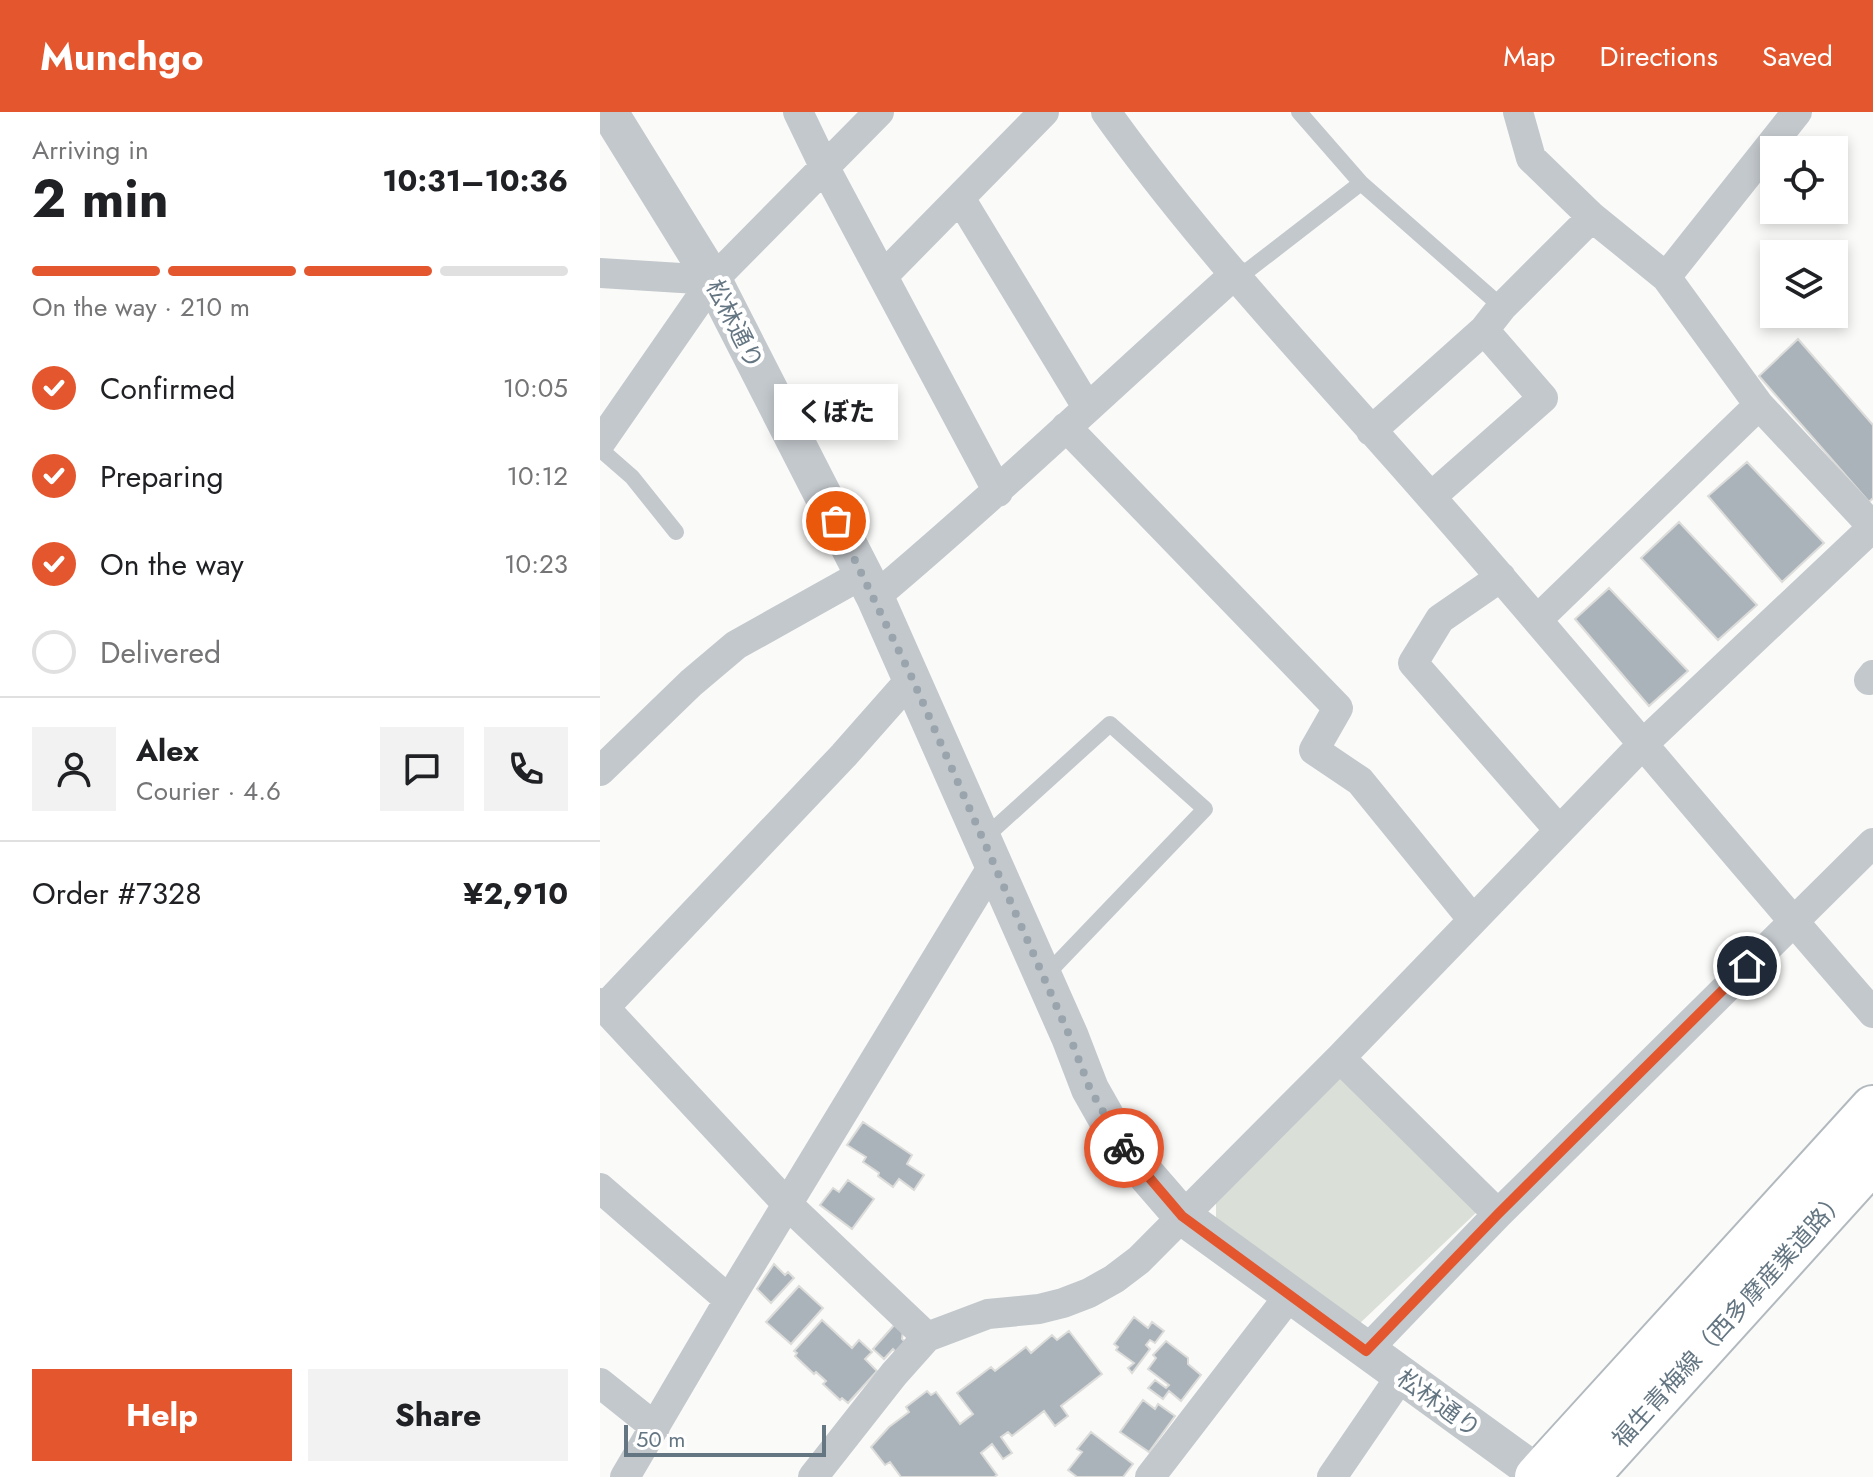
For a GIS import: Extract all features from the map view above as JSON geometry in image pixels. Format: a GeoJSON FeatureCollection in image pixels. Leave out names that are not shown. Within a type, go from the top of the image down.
{"type":"FeatureCollection","features":[{"type":"Feature","properties":{"kind":"main road","name":"福生青梅線（西多摩産業道路）"},"geometry":{"type":"LineString","coordinates":[[1539,1476],[1873,1108]]}},
{"type":"Feature","properties":{"kind":"main road","name":"福生青梅線（西多摩産業道路）"},"geometry":{"type":"LineString","coordinates":[[1586,1477],[1873,1160]]}},
{"type":"Feature","properties":{"kind":"street","name":"松林通り"},"geometry":{"type":"LineString","coordinates":[[609,112],[713,280],[869,586],[1044,977],[1090,1089],[1124,1149],[1182,1216],[1539,1476]]}},
{"type":"Feature","properties":{"kind":"street"},"geometry":{"type":"LineString","coordinates":[[798,112],[998,492]]}},
{"type":"Feature","properties":{"kind":"street"},"geometry":{"type":"LineString","coordinates":[[600,446],[713,280],[879,112]]}},
{"type":"Feature","properties":{"kind":"street"},"geometry":{"type":"LineString","coordinates":[[883,276],[1044,112]]}},
{"type":"Feature","properties":{"kind":"street"},"geometry":{"type":"LineString","coordinates":[[1106,112],[1236,276],[1538,619],[1873,1013]]}},
{"type":"Feature","properties":{"kind":"street"},"geometry":{"type":"LineString","coordinates":[[813,1477],[927,1337],[988,1314],[1039,1309],[1089,1293],[1139,1260],[1340,1058],[1643,744],[1868,541],[1759,405],[1666,277],[1592,217],[1531,158],[1518,112]]}},
{"type":"Feature","properties":{"kind":"street"},"geometry":{"type":"LineString","coordinates":[[1666,277],[1797,112]]}},
{"type":"Feature","properties":{"kind":"street"},"geometry":{"type":"LineString","coordinates":[[960,198],[1076,417],[1338,708],[1314,750],[1360,781],[1473,920]]}},
{"type":"Feature","properties":{"kind":"street"},"geometry":{"type":"LineString","coordinates":[[1371,431],[1493,318],[1592,217]]}},
{"type":"Feature","properties":{"kind":"street"},"geometry":{"type":"LineString","coordinates":[[600,273],[713,280]]}},
{"type":"Feature","properties":{"kind":"street"},"geometry":{"type":"LineString","coordinates":[[600,771],[691,683],[736,645],[869,586],[998,492],[1076,417],[1236,276]]}},
{"type":"Feature","properties":{"kind":"street"},"geometry":{"type":"LineString","coordinates":[[1431,497],[1543,398],[1493,318]]}},
{"type":"Feature","properties":{"kind":"street"},"geometry":{"type":"LineString","coordinates":[[1538,619],[1759,405]]}},
{"type":"Feature","properties":{"kind":"street"},"geometry":{"type":"LineString","coordinates":[[1501,577],[1440,619],[1413,663],[1559,830]]}},
{"type":"Feature","properties":{"kind":"street"},"geometry":{"type":"LineString","coordinates":[[912,678],[844,755],[603,1005],[788,1205],[927,1337]]}},
{"type":"Feature","properties":{"kind":"street"},"geometry":{"type":"LineString","coordinates":[[1366,1351],[1498,1214],[1873,843]]}},
{"type":"Feature","properties":{"kind":"street"},"geometry":{"type":"LineString","coordinates":[[625,1477],[788,1205],[988,852]]}},
{"type":"Feature","properties":{"kind":"street"},"geometry":{"type":"LineString","coordinates":[[1340,1058],[1498,1214]]}},
{"type":"Feature","properties":{"kind":"street"},"geometry":{"type":"LineString","coordinates":[[600,1188],[729,1300]]}},
{"type":"Feature","properties":{"kind":"street"},"geometry":{"type":"LineString","coordinates":[[1150,1477],[1290,1295]]}},
{"type":"Feature","properties":{"kind":"street"},"geometry":{"type":"LineString","coordinates":[[1332,1477],[1401,1376]]}},
{"type":"Feature","properties":{"kind":"street"},"geometry":{"type":"LineString","coordinates":[[600,1383],[655,1427]]}},
{"type":"Feature","properties":{"kind":"lane"},"geometry":{"type":"LineString","coordinates":[[1299,112],[1361,183],[1493,318]]}},
{"type":"Feature","properties":{"kind":"lane"},"geometry":{"type":"LineString","coordinates":[[1236,276],[1361,183]]}},
{"type":"Feature","properties":{"kind":"lane"},"geometry":{"type":"LineString","coordinates":[[600,446],[632,477],[676,532]]}},
{"type":"Feature","properties":{"kind":"lane"},"geometry":{"type":"LineString","coordinates":[[988,852],[1110,724],[1205,809],[1044,977]]}},
{"type":"Feature","properties":{"kind":"shaded area"},"geometry":{"type":"Polygon","coordinates":[[[1336,1069],[1480,1209],[1358,1325],[1216,1221],[1216,1196],[1336,1069]]]}},
{"type":"Feature","properties":{"kind":"building"},"geometry":{"type":"Polygon","coordinates":[[[1798,339],[1873,425],[1873,498],[1869,502],[1759,376],[1798,339]]]}},
{"type":"Feature","properties":{"kind":"building"},"geometry":{"type":"Polygon","coordinates":[[[1747,462],[1824,543],[1782,582],[1708,496],[1747,462]]]}},
{"type":"Feature","properties":{"kind":"building"},"geometry":{"type":"Polygon","coordinates":[[[1679,522],[1757,605],[1718,640],[1641,558],[1679,522]]]}},
{"type":"Feature","properties":{"kind":"building"},"geometry":{"type":"Polygon","coordinates":[[[1609,588],[1688,671],[1649,706],[1575,619],[1609,588]]]}},
{"type":"Feature","properties":{"kind":"building"},"geometry":{"type":"Polygon","coordinates":[[[863,1122],[912,1155],[907,1164],[924,1175],[914,1190],[899,1179],[893,1187],[863,1162],[866,1157],[847,1145],[863,1122]]]}},
{"type":"Feature","properties":{"kind":"building"},"geometry":{"type":"Polygon","coordinates":[[[848,1180],[874,1199],[852,1229],[820,1205],[833,1188],[839,1192],[848,1180]]]}},
{"type":"Feature","properties":{"kind":"building"},"geometry":{"type":"Polygon","coordinates":[[[774,1264],[785,1275],[788,1272],[794,1278],[771,1303],[757,1289],[774,1264]]]}},
{"type":"Feature","properties":{"kind":"building"},"geometry":{"type":"Polygon","coordinates":[[[799,1286],[823,1308],[791,1344],[766,1322],[799,1286]]]}},
{"type":"Feature","properties":{"kind":"building"},"geometry":{"type":"Polygon","coordinates":[[[1134,1317],[1148,1328],[1152,1322],[1164,1331],[1155,1343],[1150,1340],[1146,1345],[1150,1349],[1132,1373],[1128,1368],[1134,1363],[1116,1350],[1118,1347],[1114,1344],[1134,1317]]]}},
{"type":"Feature","properties":{"kind":"building"},"geometry":{"type":"Polygon","coordinates":[[[822,1320],[852,1348],[859,1340],[872,1352],[865,1359],[877,1371],[848,1403],[842,1398],[840,1400],[823,1384],[826,1381],[795,1356],[797,1353],[794,1351],[822,1320]]]}},
{"type":"Feature","properties":{"kind":"building"},"geometry":{"type":"Polygon","coordinates":[[[896,1323],[903,1330],[902,1339],[905,1342],[884,1359],[873,1349],[896,1323]]]}},
{"type":"Feature","properties":{"kind":"building"},"geometry":{"type":"Polygon","coordinates":[[[1069,1331],[1102,1374],[1061,1406],[1068,1416],[1055,1426],[1044,1411],[1012,1436],[1008,1432],[1001,1437],[1012,1453],[1003,1459],[992,1444],[981,1453],[997,1475],[994,1477],[901,1477],[890,1462],[885,1465],[871,1447],[889,1427],[909,1412],[906,1407],[927,1391],[931,1395],[936,1392],[960,1424],[973,1414],[957,1393],[991,1367],[995,1371],[1026,1347],[1031,1353],[1052,1335],[1057,1340],[1069,1331]]]}},
{"type":"Feature","properties":{"kind":"building"},"geometry":{"type":"Polygon","coordinates":[[[1166,1341],[1188,1358],[1188,1364],[1201,1375],[1181,1401],[1169,1391],[1163,1399],[1148,1388],[1155,1380],[1166,1388],[1169,1385],[1148,1369],[1156,1358],[1153,1355],[1166,1341]]]}},
{"type":"Feature","properties":{"kind":"building"},"geometry":{"type":"Polygon","coordinates":[[[1143,1400],[1155,1409],[1158,1404],[1175,1416],[1149,1452],[1120,1432],[1143,1400]]]}},
{"type":"Feature","properties":{"kind":"building"},"geometry":{"type":"Polygon","coordinates":[[[1091,1432],[1133,1464],[1123,1477],[1077,1477],[1068,1470],[1082,1452],[1077,1449],[1091,1432]]]}},
{"type":"Feature","properties":{"kind":"way so far"},"geometry":{"type":"LineString","coordinates":[[836,521],[912,678],[1090,1089],[1124,1148]]}},
{"type":"Feature","properties":{"kind":"place","name":"くぼた"},"geometry":{"type":"Point","coordinates":[836,521]}},
{"type":"Feature","properties":{"kind":"route"},"geometry":{"type":"LineString","coordinates":[[1124,1148],[1182,1216],[1366,1351],[1498,1214],[1747,966]]}}]}
